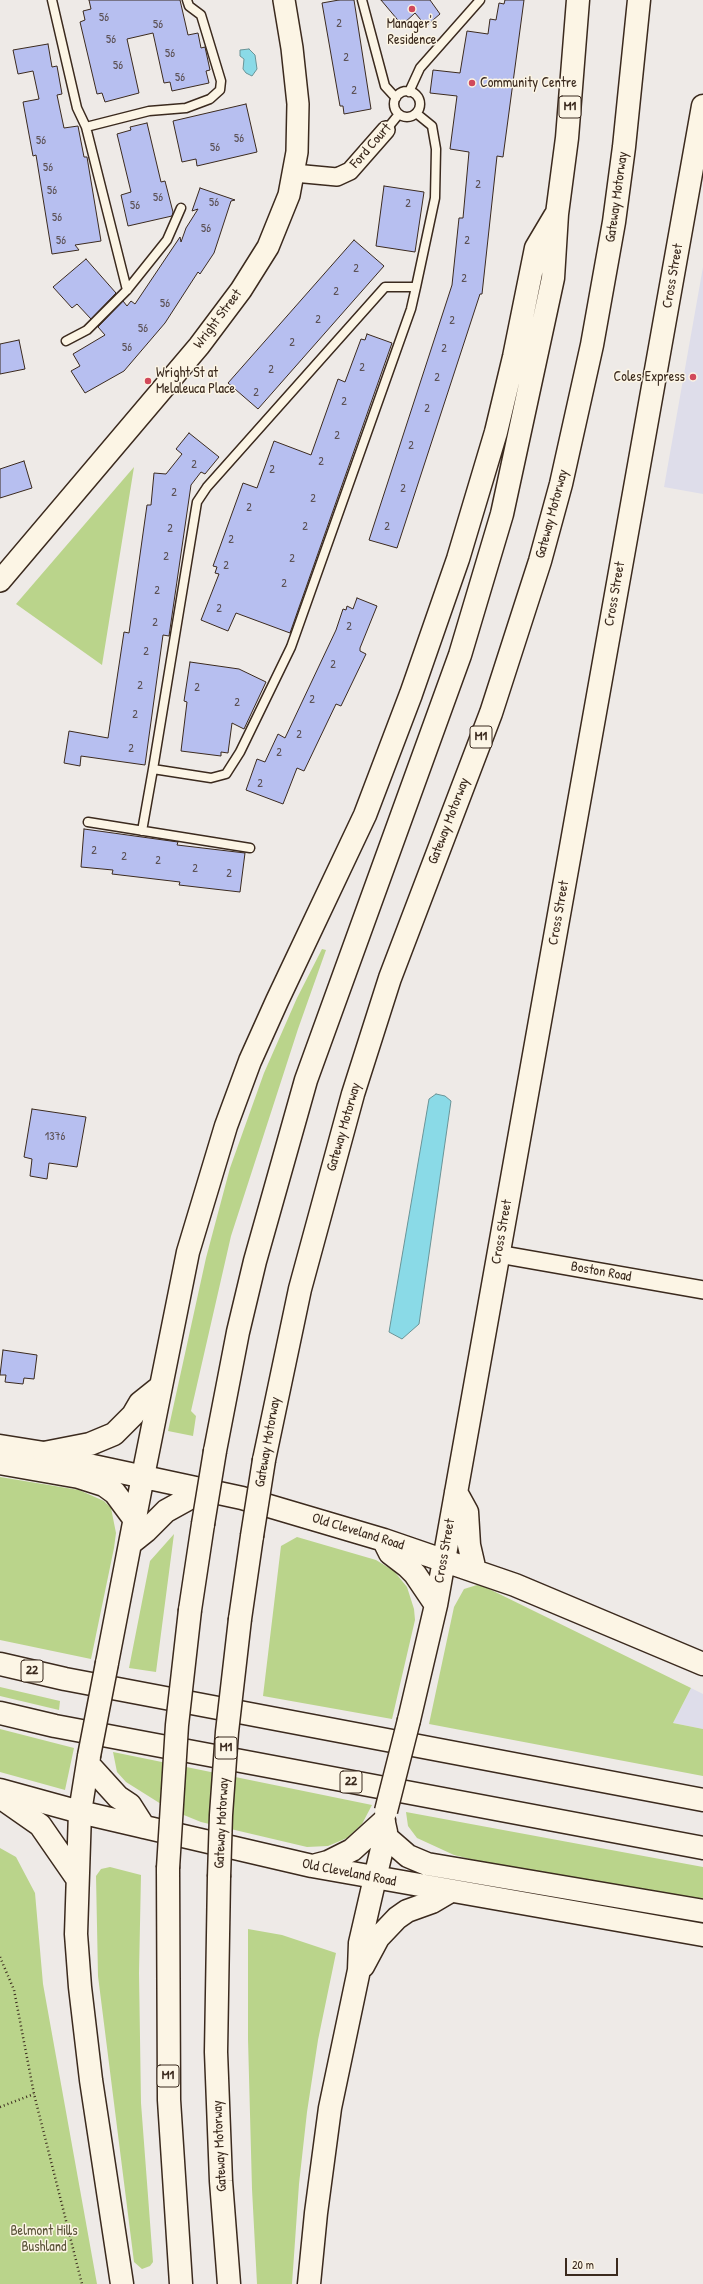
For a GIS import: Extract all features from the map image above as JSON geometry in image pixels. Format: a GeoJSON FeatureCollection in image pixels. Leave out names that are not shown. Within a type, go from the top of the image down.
{"type":"FeatureCollection","features":[{"type":"Feature","properties":{"kind":"main road","name":"M1"},"geometry":{"type":"LineString","coordinates":[[181,2284],[169,2100],[168,1868],[177,1725],[190,1610],[215,1451],[230,1369],[255,1261],[306,1080],[446,698],[482,585],[498,528],[547,313],[553,278],[557,214],[567,138],[578,0]]}},
{"type":"Feature","properties":{"kind":"main road","name":"Gateway Motorway"},"geometry":{"type":"LineString","coordinates":[[229,2284],[220,2174],[216,2052],[221,1815],[227,1732],[240,1619],[264,1460],[300,1289],[353,1094],[390,978],[493,705],[540,561],[561,484],[592,345],[613,230],[624,147],[639,0]]}},
{"type":"Feature","properties":{"kind":"main road","name":"Cross Street"},"geometry":{"type":"LineString","coordinates":[[359,1970],[360,1943],[375,1878],[385,1823],[436,1605],[498,1254],[699,149],[703,106]]}},
{"type":"Feature","properties":{"kind":"main road"},"geometry":{"type":"LineString","coordinates":[[122,2284],[85,2031],[76,1934],[76,1877],[80,1812],[88,1760],[160,1387],[188,1252],[226,1126],[250,1061],[365,815],[411,694],[458,559],[496,432],[514,357],[536,248],[557,214]]}},
{"type":"Feature","properties":{"kind":"main road"},"geometry":{"type":"LineString","coordinates":[[44,1453],[90,1444],[114,1434],[133,1415],[140,1404],[160,1387]]}},
{"type":"Feature","properties":{"kind":"main road","name":"Old Cleveland Road"},"geometry":{"type":"LineString","coordinates":[[0,1446],[44,1453],[65,1460],[267,1504],[384,1540],[515,1585],[703,1664]]}},
{"type":"Feature","properties":{"kind":"main road"},"geometry":{"type":"LineString","coordinates":[[0,1463],[79,1477],[104,1485],[115,1493],[135,1520]]}},
{"type":"Feature","properties":{"kind":"main road"},"geometry":{"type":"LineString","coordinates":[[131,1543],[146,1531],[166,1511],[204,1490]]}},
{"type":"Feature","properties":{"kind":"main road"},"geometry":{"type":"LineString","coordinates":[[456,1492],[466,1512],[469,1545],[475,1571]]}},
{"type":"Feature","properties":{"kind":"main road"},"geometry":{"type":"LineString","coordinates":[[384,1540],[390,1553],[407,1566],[436,1605]]}},
{"type":"Feature","properties":{"kind":"main road","name":"22"},"geometry":{"type":"LineString","coordinates":[[0,1664],[65,1679],[703,1800]]}},
{"type":"Feature","properties":{"kind":"main road","name":"22"},"geometry":{"type":"LineString","coordinates":[[0,1713],[55,1726],[703,1848]]}},
{"type":"Feature","properties":{"kind":"main road"},"geometry":{"type":"LineString","coordinates":[[88,1760],[118,1796],[130,1805],[144,1827]]}},
{"type":"Feature","properties":{"kind":"main road","name":"Old Cleveland Road"},"geometry":{"type":"LineString","coordinates":[[0,1790],[80,1812],[312,1866],[450,1892],[703,1935]]}},
{"type":"Feature","properties":{"kind":"main road"},"geometry":{"type":"LineString","coordinates":[[0,1797],[40,1825],[76,1877]]}},
{"type":"Feature","properties":{"kind":"main road"},"geometry":{"type":"LineString","coordinates":[[312,1866],[328,1862],[352,1850],[385,1823],[408,1856],[427,1864],[703,1911]]}},
{"type":"Feature","properties":{"kind":"main road"},"geometry":{"type":"LineString","coordinates":[[309,2284],[316,2213],[330,2108],[359,1970],[366,1963],[378,1938],[397,1918],[450,1892]]}},
{"type":"Feature","properties":{"kind":"street","name":"Wright Street"},"geometry":{"type":"LineString","coordinates":[[0,581],[199,346],[241,290],[268,247],[290,195],[294,173],[298,104],[292,48],[284,0]]}},
{"type":"Feature","properties":{"kind":"street","name":"Ford Court"},"geometry":{"type":"LineString","coordinates":[[294,173],[337,178],[350,171],[386,130]]}},
{"type":"Feature","properties":{"kind":"street","name":"Boston Road"},"geometry":{"type":"LineString","coordinates":[[498,1254],[703,1290]]}},
{"type":"Feature","properties":{"kind":"lane"},"geometry":{"type":"LineString","coordinates":[[52,0],[77,108],[86,127],[127,290]]}},
{"type":"Feature","properties":{"kind":"lane"},"geometry":{"type":"LineString","coordinates":[[86,127],[149,112],[186,108],[210,99],[220,90],[221,81],[201,15],[189,6],[187,0]]}},
{"type":"Feature","properties":{"kind":"lane"},"geometry":{"type":"LineString","coordinates":[[362,0],[385,86],[396,98]]}},
{"type":"Feature","properties":{"kind":"lane"},"geometry":{"type":"LineString","coordinates":[[409,92],[420,68],[480,0]]}},
{"type":"Feature","properties":{"kind":"lane"},"geometry":{"type":"LineString","coordinates":[[402,92],[409,92],[419,100],[419,108],[416,113],[405,117],[399,114],[394,106],[396,98],[402,92]]}},
{"type":"Feature","properties":{"kind":"lane"},"geometry":{"type":"LineString","coordinates":[[153,769],[211,778],[226,774],[240,752],[290,647],[411,309],[435,198],[436,149],[432,126],[416,113]]}},
{"type":"Feature","properties":{"kind":"lane","name":"Ford Court"},"geometry":{"type":"LineString","coordinates":[[386,130],[399,114]]}},
{"type":"Feature","properties":{"kind":"lane"},"geometry":{"type":"LineString","coordinates":[[66,341],[87,330],[127,290],[167,240],[181,208]]}},
{"type":"Feature","properties":{"kind":"lane"},"geometry":{"type":"LineString","coordinates":[[142,831],[198,502],[208,487],[385,287],[416,286]]}},
{"type":"Feature","properties":{"kind":"lane"},"geometry":{"type":"LineString","coordinates":[[88,822],[250,848]]}},
{"type":"Feature","properties":{"kind":"path"},"geometry":{"type":"LineString","coordinates":[[0,1956],[14,1990],[34,2094],[82,2284]]}},
{"type":"Feature","properties":{"kind":"path"},"geometry":{"type":"LineString","coordinates":[[0,2107],[34,2094]]}},
{"type":"Feature","properties":{"kind":"shaded area","name":"Coles Express"},"geometry":{"type":"Polygon","coordinates":[[[703,267],[703,494],[664,487],[703,267]]]}},
{"type":"Feature","properties":{"kind":"shaded area"},"geometry":{"type":"Polygon","coordinates":[[[691,1688],[703,1694],[703,1729],[673,1723],[691,1688]]]}},
{"type":"Feature","properties":{"kind":"green space"},"geometry":{"type":"Polygon","coordinates":[[[134,467],[102,665],[16,604],[134,467]]]}},
{"type":"Feature","properties":{"kind":"green space"},"geometry":{"type":"Polygon","coordinates":[[[322,949],[326,950],[298,1029],[231,1236],[191,1411],[196,1416],[193,1436],[168,1431],[206,1258],[230,1168],[264,1073],[297,998],[322,949]]]}},
{"type":"Feature","properties":{"kind":"green space"},"geometry":{"type":"Polygon","coordinates":[[[0,1477],[79,1490],[104,1501],[111,1508],[116,1533],[91,1659],[0,1640],[0,1477]]]}},
{"type":"Feature","properties":{"kind":"green space"},"geometry":{"type":"Polygon","coordinates":[[[174,1534],[156,1672],[129,1668],[150,1561],[174,1534]]]}},
{"type":"Feature","properties":{"kind":"green space"},"geometry":{"type":"Polygon","coordinates":[[[297,1537],[376,1560],[394,1571],[407,1587],[414,1609],[415,1620],[392,1719],[263,1696],[281,1546],[297,1537]]]}},
{"type":"Feature","properties":{"kind":"green space"},"geometry":{"type":"Polygon","coordinates":[[[477,1585],[483,1586],[691,1688],[673,1723],[703,1729],[703,1776],[429,1724],[454,1607],[464,1589],[477,1585]]]}},
{"type":"Feature","properties":{"kind":"green space"},"geometry":{"type":"Polygon","coordinates":[[[0,1687],[60,1701],[59,1710],[0,1696],[0,1687]]]}},
{"type":"Feature","properties":{"kind":"green space"},"geometry":{"type":"Polygon","coordinates":[[[0,1729],[74,1748],[65,1790],[0,1772],[0,1729]]]}},
{"type":"Feature","properties":{"kind":"green space"},"geometry":{"type":"Polygon","coordinates":[[[113,1752],[372,1805],[362,1824],[347,1838],[328,1846],[307,1847],[201,1822],[169,1809],[126,1782],[117,1772],[113,1752]]]}},
{"type":"Feature","properties":{"kind":"green space"},"geometry":{"type":"Polygon","coordinates":[[[406,1812],[703,1867],[703,1900],[494,1865],[454,1855],[417,1838],[408,1826],[406,1812]]]}},
{"type":"Feature","properties":{"kind":"green space","name":"Belmont Hills Bushland"},"geometry":{"type":"Polygon","coordinates":[[[0,1848],[16,1857],[35,1893],[43,1984],[97,2284],[0,2284],[0,1848]]]}},
{"type":"Feature","properties":{"kind":"green space"},"geometry":{"type":"Polygon","coordinates":[[[110,1867],[141,1875],[139,1973],[141,2103],[153,2262],[150,2266],[142,2269],[134,2262],[98,1976],[96,1876],[101,1869],[110,1867]]]}},
{"type":"Feature","properties":{"kind":"green space"},"geometry":{"type":"Polygon","coordinates":[[[248,1929],[282,1935],[336,1953],[318,2040],[307,2112],[299,2184],[292,2284],[257,2284],[252,2189],[248,2039],[248,1929]]]}},
{"type":"Feature","properties":{"kind":"water"},"geometry":{"type":"Polygon","coordinates":[[[249,49],[255,55],[257,69],[252,76],[246,73],[243,69],[244,59],[240,56],[240,50],[249,49]]]}},
{"type":"Feature","properties":{"kind":"water"},"geometry":{"type":"Polygon","coordinates":[[[436,1094],[445,1096],[451,1101],[419,1324],[402,1339],[389,1332],[429,1099],[436,1094]]]}},
{"type":"Feature","properties":{"kind":"building"},"geometry":{"type":"Polygon","coordinates":[[[89,0],[180,0],[188,35],[198,33],[201,48],[205,47],[210,70],[206,71],[209,83],[172,91],[170,82],[164,83],[153,33],[127,39],[139,93],[105,102],[102,93],[97,94],[80,22],[85,20],[83,11],[91,9],[89,0]]]}},
{"type":"Feature","properties":{"kind":"building"},"geometry":{"type":"Polygon","coordinates":[[[339,0],[354,0],[371,109],[344,114],[343,106],[340,106],[322,3],[339,0]]]}},
{"type":"Feature","properties":{"kind":"building","name":"Manager's Residence"},"geometry":{"type":"Polygon","coordinates":[[[381,0],[430,0],[440,14],[426,26],[415,13],[402,25],[381,0]]]}},
{"type":"Feature","properties":{"kind":"building"},"geometry":{"type":"Polygon","coordinates":[[[505,0],[524,0],[503,157],[497,156],[482,294],[480,294],[397,548],[369,540],[452,285],[459,218],[463,218],[469,152],[450,149],[457,96],[430,93],[433,70],[460,73],[467,31],[488,34],[490,19],[496,20],[499,3],[504,4],[505,0]]]}},
{"type":"Feature","properties":{"kind":"building"},"geometry":{"type":"Polygon","coordinates":[[[48,44],[52,67],[57,66],[62,94],[57,95],[64,128],[78,126],[84,157],[87,157],[101,241],[75,245],[79,250],[52,254],[36,155],[33,156],[23,102],[39,99],[33,71],[18,74],[13,50],[48,44]]]}},
{"type":"Feature","properties":{"kind":"building"},"geometry":{"type":"Polygon","coordinates":[[[246,104],[257,152],[197,166],[196,159],[182,162],[173,121],[246,104]]]}},
{"type":"Feature","properties":{"kind":"building"},"geometry":{"type":"Polygon","coordinates":[[[147,123],[161,182],[165,181],[173,212],[172,216],[128,226],[121,195],[131,192],[117,134],[131,130],[130,127],[147,123]]]}},
{"type":"Feature","properties":{"kind":"building"},"geometry":{"type":"Polygon","coordinates":[[[384,186],[424,192],[415,252],[376,246],[384,186]]]}},
{"type":"Feature","properties":{"kind":"building"},"geometry":{"type":"Polygon","coordinates":[[[200,188],[235,200],[231,201],[214,253],[200,274],[198,272],[165,323],[124,371],[85,393],[71,371],[80,366],[73,354],[105,335],[98,327],[123,301],[127,306],[131,301],[135,304],[180,237],[181,242],[186,228],[198,209],[192,211],[200,188]]]}},
{"type":"Feature","properties":{"kind":"building"},"geometry":{"type":"Polygon","coordinates":[[[354,240],[384,266],[258,409],[228,383],[354,240]]]}},
{"type":"Feature","properties":{"kind":"building"},"geometry":{"type":"Polygon","coordinates":[[[86,259],[116,293],[91,319],[77,304],[72,308],[53,287],[86,259]]]}},
{"type":"Feature","properties":{"kind":"building"},"geometry":{"type":"Polygon","coordinates":[[[367,334],[392,343],[290,633],[236,613],[228,631],[201,620],[219,574],[215,573],[217,567],[213,566],[243,483],[257,488],[274,441],[311,455],[338,379],[345,382],[361,339],[365,340],[367,334]]]}},
{"type":"Feature","properties":{"kind":"building"},"geometry":{"type":"Polygon","coordinates":[[[19,340],[25,369],[0,374],[0,344],[19,340]]]}},
{"type":"Feature","properties":{"kind":"building"},"geometry":{"type":"Polygon","coordinates":[[[189,433],[219,457],[205,474],[201,472],[191,485],[169,636],[163,635],[145,765],[81,756],[80,766],[64,763],[69,731],[108,738],[124,632],[129,633],[147,505],[151,505],[154,473],[166,474],[182,454],[176,449],[189,433]]]}},
{"type":"Feature","properties":{"kind":"building"},"geometry":{"type":"Polygon","coordinates":[[[24,461],[32,488],[0,498],[0,469],[24,461]]]}},
{"type":"Feature","properties":{"kind":"building"},"geometry":{"type":"Polygon","coordinates":[[[357,598],[377,606],[360,648],[360,651],[366,654],[341,706],[336,704],[304,771],[297,768],[283,804],[246,790],[257,759],[265,762],[278,734],[285,738],[336,630],[343,609],[346,610],[347,606],[353,609],[357,598]]]}},
{"type":"Feature","properties":{"kind":"building"},"geometry":{"type":"Polygon","coordinates":[[[190,662],[239,669],[266,682],[244,729],[232,723],[228,753],[221,752],[221,756],[181,751],[187,702],[184,701],[190,662]]]}},
{"type":"Feature","properties":{"kind":"building"},"geometry":{"type":"Polygon","coordinates":[[[84,829],[178,842],[177,845],[245,853],[240,892],[179,885],[180,882],[112,874],[113,870],[81,867],[84,829]]]}},
{"type":"Feature","properties":{"kind":"building"},"geometry":{"type":"Polygon","coordinates":[[[32,1109],[86,1117],[77,1167],[49,1163],[47,1179],[30,1176],[32,1159],[24,1157],[32,1109]]]}},
{"type":"Feature","properties":{"kind":"building"},"geometry":{"type":"Polygon","coordinates":[[[3,1350],[37,1355],[34,1379],[24,1378],[23,1384],[5,1382],[6,1375],[0,1375],[3,1350]]]}},
{"type":"Feature","properties":{"kind":"place","name":"Manager's Residence"},"geometry":{"type":"Point","coordinates":[412,9]}},
{"type":"Feature","properties":{"kind":"place","name":"Community Centre"},"geometry":{"type":"Point","coordinates":[472,83]}},
{"type":"Feature","properties":{"kind":"place","name":"Coles Express"},"geometry":{"type":"Point","coordinates":[693,377]}},
{"type":"Feature","properties":{"kind":"place","name":"Wright St at Melaleuca Place"},"geometry":{"type":"Point","coordinates":[148,381]}}]}
